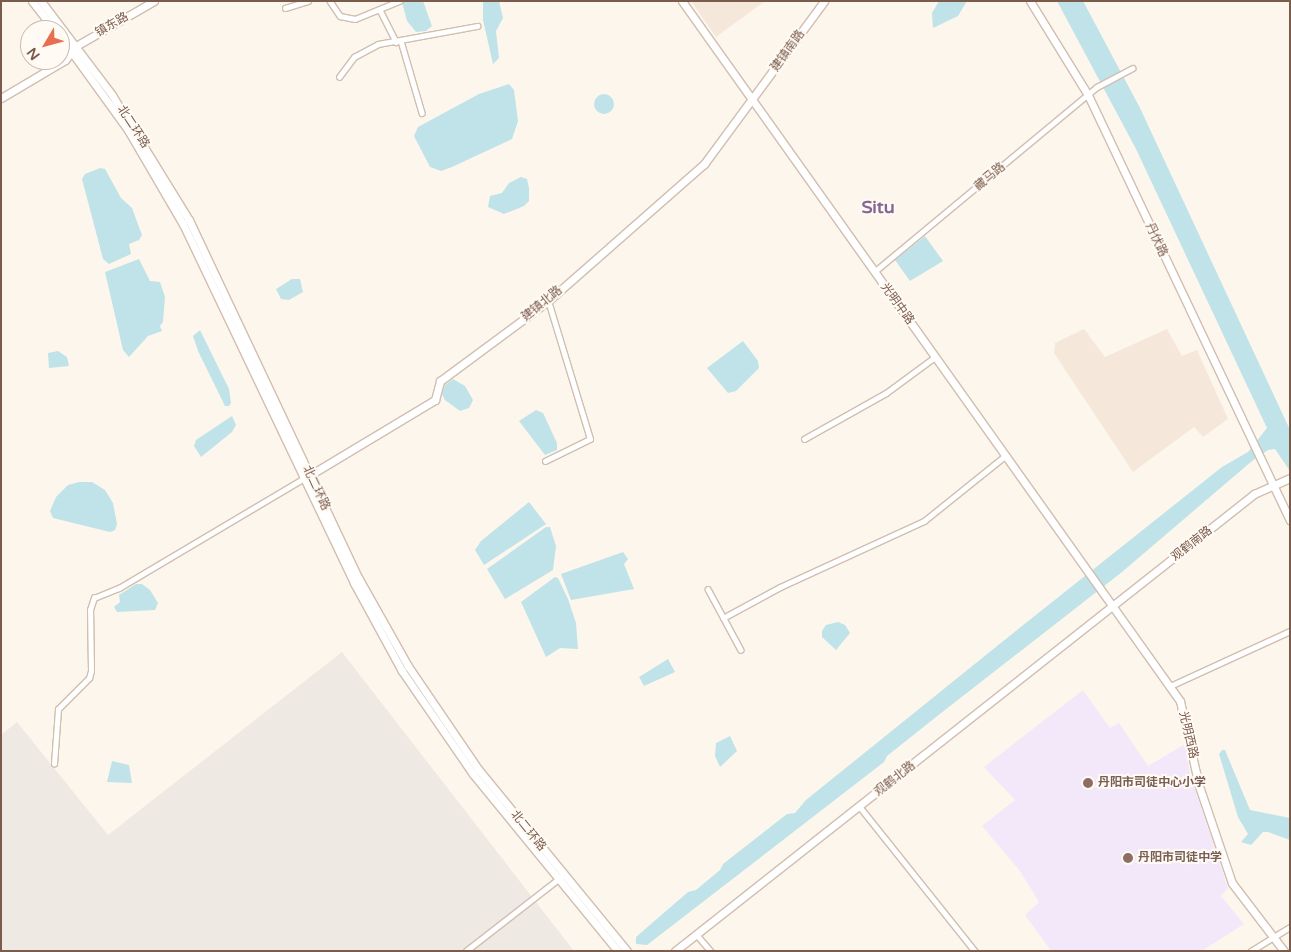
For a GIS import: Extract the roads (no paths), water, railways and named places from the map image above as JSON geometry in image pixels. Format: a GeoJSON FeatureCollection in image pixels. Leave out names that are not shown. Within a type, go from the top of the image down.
{"type":"FeatureCollection","features":[{"type":"Feature","properties":{"kind":"street"},"geometry":{"type":"LineString","coordinates":[[32,1],[47,20]]}},
{"type":"Feature","properties":{"kind":"street","name":"北二环路"},"geometry":{"type":"LineString","coordinates":[[42,1],[74,49],[133,126],[189,220],[307,476],[359,579],[408,666],[478,769],[618,951]]}},
{"type":"Feature","properties":{"kind":"street","name":"镇东路"},"geometry":{"type":"LineString","coordinates":[[1,98],[64,60],[74,49],[154,1]]}},
{"type":"Feature","properties":{"kind":"street"},"geometry":{"type":"LineString","coordinates":[[285,8],[308,1]]}},
{"type":"Feature","properties":{"kind":"street"},"geometry":{"type":"LineString","coordinates":[[330,1],[340,16],[355,19],[399,1]]}},
{"type":"Feature","properties":{"kind":"street","name":"光明中路"},"geometry":{"type":"LineString","coordinates":[[682,1],[1113,606]]}},
{"type":"Feature","properties":{"kind":"street","name":"建镇南路"},"geometry":{"type":"LineString","coordinates":[[752,100],[824,1]]}},
{"type":"Feature","properties":{"kind":"street","name":"丹伏路"},"geometry":{"type":"LineString","coordinates":[[1030,1],[1088,95],[1290,521]]}},
{"type":"Feature","properties":{"kind":"street"},"geometry":{"type":"LineString","coordinates":[[380,10],[398,42],[422,113]]}},
{"type":"Feature","properties":{"kind":"street"},"geometry":{"type":"LineString","coordinates":[[339,78],[363,52],[378,44],[398,42],[477,26]]}},
{"type":"Feature","properties":{"kind":"street","name":"北二环路"},"geometry":{"type":"LineString","coordinates":[[70,45],[74,49]]}},
{"type":"Feature","properties":{"kind":"street","name":"藏马路"},"geometry":{"type":"LineString","coordinates":[[874,272],[1088,95],[1106,82],[1130,69]]}},
{"type":"Feature","properties":{"kind":"street","name":"建镇北路"},"geometry":{"type":"LineString","coordinates":[[307,476],[435,400],[440,381],[548,301],[704,164],[752,100]]}},
{"type":"Feature","properties":{"kind":"street"},"geometry":{"type":"LineString","coordinates":[[545,461],[590,439],[548,301]]}},
{"type":"Feature","properties":{"kind":"street"},"geometry":{"type":"LineString","coordinates":[[804,439],[886,393],[935,358]]}},
{"type":"Feature","properties":{"kind":"street"},"geometry":{"type":"LineString","coordinates":[[723,618],[780,587],[924,521],[1006,455]]}},
{"type":"Feature","properties":{"kind":"street"},"geometry":{"type":"LineString","coordinates":[[54,764],[58,709],[89,678],[90,610],[94,598],[118,588],[307,476]]}},
{"type":"Feature","properties":{"kind":"street","name":"观鹤南路"},"geometry":{"type":"LineString","coordinates":[[1113,606],[1254,494],[1290,478]]}},
{"type":"Feature","properties":{"kind":"street"},"geometry":{"type":"LineString","coordinates":[[708,589],[741,650]]}},
{"type":"Feature","properties":{"kind":"street","name":"光明西路"},"geometry":{"type":"LineString","coordinates":[[1113,606],[1180,701],[1199,786],[1232,883],[1284,951]]}},
{"type":"Feature","properties":{"kind":"street","name":"观鹤北路"},"geometry":{"type":"LineString","coordinates":[[675,951],[1113,606]]}},
{"type":"Feature","properties":{"kind":"street"},"geometry":{"type":"LineString","coordinates":[[1170,686],[1290,631]]}},
{"type":"Feature","properties":{"kind":"street"},"geometry":{"type":"LineString","coordinates":[[860,807],[975,951]]}},
{"type":"Feature","properties":{"kind":"street"},"geometry":{"type":"LineString","coordinates":[[466,951],[561,877]]}},
{"type":"Feature","properties":{"kind":"street","name":"北二环路"},"geometry":{"type":"LineString","coordinates":[[561,877],[627,951]]}},
{"type":"Feature","properties":{"kind":"street"},"geometry":{"type":"LineString","coordinates":[[1251,951],[1271,936],[1290,927]]}},
{"type":"Feature","properties":{"kind":"street"},"geometry":{"type":"LineString","coordinates":[[696,934],[711,951]]}},
{"type":"Feature","properties":{"kind":"water"},"geometry":{"type":"Polygon","coordinates":[[[423,1],[432,26],[426,31],[416,32],[407,21],[402,2],[423,1]]]}},
{"type":"Feature","properties":{"kind":"water"},"geometry":{"type":"Polygon","coordinates":[[[483,1],[499,1],[503,18],[496,31],[499,58],[493,64],[483,20],[483,1]]]}},
{"type":"Feature","properties":{"kind":"water"},"geometry":{"type":"Polygon","coordinates":[[[939,1],[967,1],[958,16],[933,28],[932,13],[939,1]]]}},
{"type":"Feature","properties":{"kind":"water"},"geometry":{"type":"Polygon","coordinates":[[[1057,1],[1083,1],[1140,108],[1290,430],[1290,471],[1275,449],[1268,450],[1252,461],[1122,572],[887,756],[884,762],[647,945],[636,944],[636,937],[688,892],[696,890],[720,870],[723,864],[787,814],[795,813],[806,800],[1222,467],[1248,452],[1267,428],[1136,149],[1057,1]]]}},
{"type":"Feature","properties":{"kind":"water"},"geometry":{"type":"Polygon","coordinates":[[[509,84],[514,90],[518,121],[512,139],[441,171],[430,167],[414,136],[418,127],[479,94],[509,84]]]}},
{"type":"Feature","properties":{"kind":"water"},"geometry":{"type":"Polygon","coordinates":[[[600,94],[608,94],[614,100],[614,108],[608,114],[600,114],[594,108],[594,100],[600,94]]]}},
{"type":"Feature","properties":{"kind":"water"},"geometry":{"type":"Polygon","coordinates":[[[100,168],[105,169],[121,198],[132,208],[142,235],[139,240],[129,244],[131,254],[109,264],[103,259],[82,179],[85,174],[100,168]]]}},
{"type":"Feature","properties":{"kind":"water"},"geometry":{"type":"Polygon","coordinates":[[[521,177],[527,179],[529,188],[529,201],[524,206],[504,214],[488,207],[490,196],[502,193],[509,183],[521,177]]]}},
{"type":"Feature","properties":{"kind":"water"},"geometry":{"type":"Polygon","coordinates":[[[925,236],[943,261],[910,281],[895,260],[925,236]]]}},
{"type":"Feature","properties":{"kind":"water"},"geometry":{"type":"Polygon","coordinates":[[[139,259],[150,281],[160,282],[165,297],[163,322],[160,326],[162,331],[148,336],[129,357],[123,350],[105,272],[139,259]]]}},
{"type":"Feature","properties":{"kind":"water"},"geometry":{"type":"Polygon","coordinates":[[[292,279],[300,279],[303,292],[289,300],[281,299],[276,289],[292,279]]]}},
{"type":"Feature","properties":{"kind":"water"},"geometry":{"type":"Polygon","coordinates":[[[200,330],[229,389],[231,403],[229,406],[225,406],[198,351],[193,336],[200,330]]]}},
{"type":"Feature","properties":{"kind":"water"},"geometry":{"type":"Polygon","coordinates":[[[743,341],[758,361],[759,368],[736,391],[728,393],[707,368],[743,341]]]}},
{"type":"Feature","properties":{"kind":"water"},"geometry":{"type":"Polygon","coordinates":[[[58,351],[67,357],[69,366],[49,368],[48,353],[58,351]]]}},
{"type":"Feature","properties":{"kind":"water"},"geometry":{"type":"Polygon","coordinates":[[[453,379],[465,386],[473,400],[469,408],[460,411],[445,400],[442,394],[445,385],[453,379]]]}},
{"type":"Feature","properties":{"kind":"water"},"geometry":{"type":"Polygon","coordinates":[[[536,410],[543,413],[557,443],[557,450],[545,455],[519,421],[536,410]]]}},
{"type":"Feature","properties":{"kind":"water"},"geometry":{"type":"Polygon","coordinates":[[[232,416],[236,425],[232,432],[201,457],[194,446],[196,440],[232,416]]]}},
{"type":"Feature","properties":{"kind":"water"},"geometry":{"type":"Polygon","coordinates":[[[79,482],[92,482],[105,490],[113,503],[117,524],[115,530],[110,532],[53,518],[50,511],[56,497],[68,485],[79,482]]]}},
{"type":"Feature","properties":{"kind":"water"},"geometry":{"type":"Polygon","coordinates":[[[529,502],[546,524],[484,565],[475,550],[481,541],[529,502]]]}},
{"type":"Feature","properties":{"kind":"water"},"geometry":{"type":"Polygon","coordinates":[[[546,527],[550,527],[556,546],[553,570],[505,599],[487,569],[546,527]]]}},
{"type":"Feature","properties":{"kind":"water"},"geometry":{"type":"Polygon","coordinates":[[[623,552],[628,559],[624,564],[634,589],[571,600],[561,574],[623,552]]]}},
{"type":"Feature","properties":{"kind":"water"},"geometry":{"type":"Polygon","coordinates":[[[555,577],[558,578],[568,599],[576,623],[578,649],[560,648],[546,657],[521,602],[555,577]]]}},
{"type":"Feature","properties":{"kind":"water"},"geometry":{"type":"Polygon","coordinates":[[[136,584],[142,584],[150,590],[158,603],[155,610],[117,612],[114,607],[120,602],[119,595],[136,584]]]}},
{"type":"Feature","properties":{"kind":"water"},"geometry":{"type":"Polygon","coordinates":[[[838,622],[845,625],[850,633],[836,650],[822,637],[822,631],[826,625],[838,622]]]}},
{"type":"Feature","properties":{"kind":"water"},"geometry":{"type":"Polygon","coordinates":[[[668,659],[675,672],[644,686],[639,677],[668,659]]]}},
{"type":"Feature","properties":{"kind":"water"},"geometry":{"type":"Polygon","coordinates":[[[730,736],[737,751],[720,767],[715,756],[716,743],[730,736]]]}},
{"type":"Feature","properties":{"kind":"water"},"geometry":{"type":"Polygon","coordinates":[[[1222,750],[1225,750],[1250,810],[1290,818],[1290,840],[1263,832],[1251,845],[1241,842],[1248,834],[1238,817],[1219,754],[1222,750]]]}},
{"type":"Feature","properties":{"kind":"water"},"geometry":{"type":"Polygon","coordinates":[[[112,761],[129,765],[132,783],[107,782],[112,761]]]}},
{"type":"Feature","properties":{"kind":"place","name":"丹阳市司徒中心小学"},"geometry":{"type":"Point","coordinates":[1088,783]}},
{"type":"Feature","properties":{"kind":"place","name":"丹阳市司徒中学"},"geometry":{"type":"Point","coordinates":[1128,858]}},
{"type":"Feature","properties":{"kind":"district","name":"Situ"},"geometry":{"type":"Point","coordinates":[878,207]}}]}
